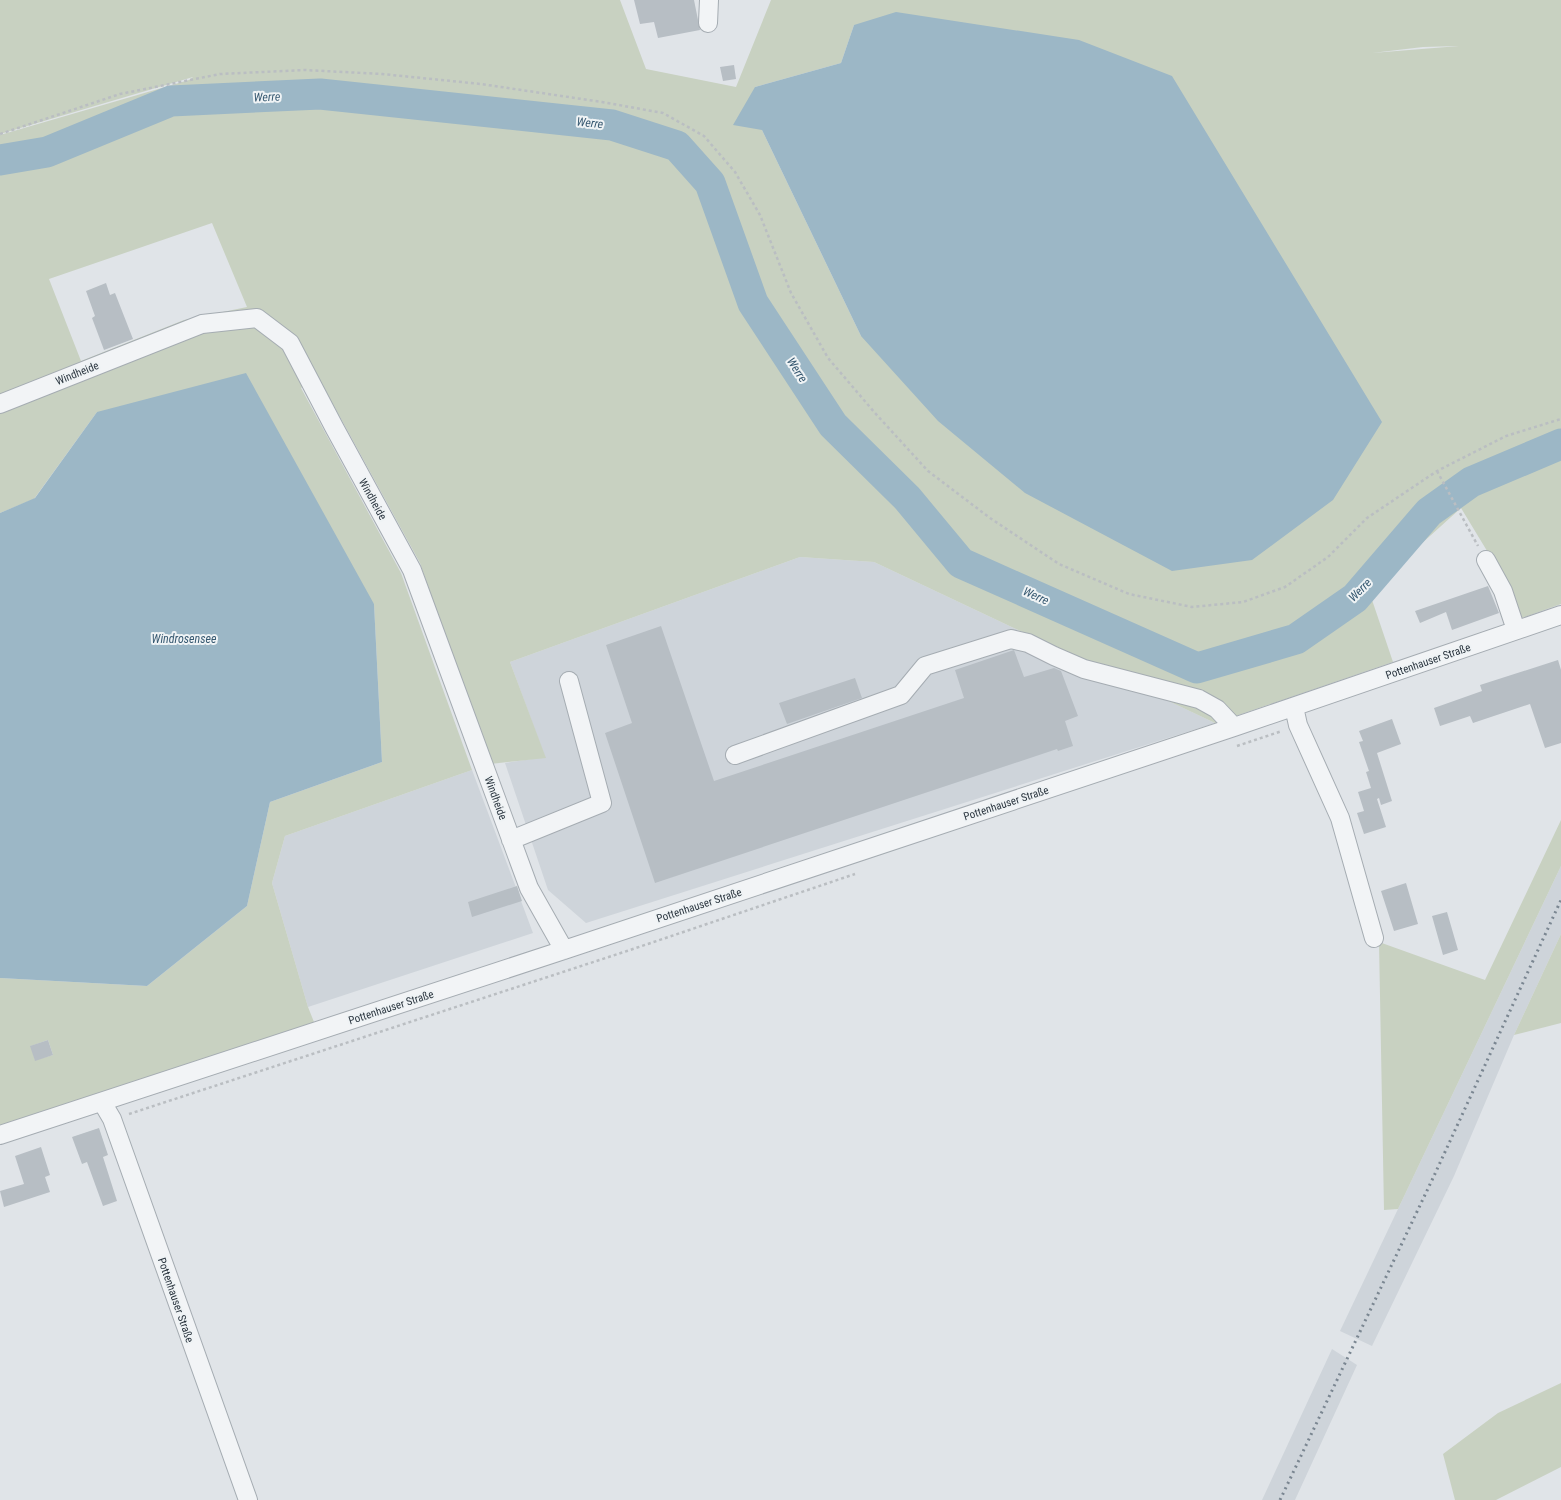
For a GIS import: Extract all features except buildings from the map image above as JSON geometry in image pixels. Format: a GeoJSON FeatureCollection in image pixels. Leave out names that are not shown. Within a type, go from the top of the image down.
{"type":"FeatureCollection","features":[{"type":"Feature","properties":{"kind":"street"},"geometry":{"type":"LineString","coordinates":[[708,0],[708,23]]}},
{"type":"Feature","properties":{"kind":"street","name":"Windheide"},"geometry":{"type":"LineString","coordinates":[[0,404],[202,324],[257,318],[290,343],[412,570],[529,888],[564,950]]}},
{"type":"Feature","properties":{"kind":"street"},"geometry":{"type":"LineString","coordinates":[[1486,560],[1503,591],[1516,630]]}},
{"type":"Feature","properties":{"kind":"street","name":"Pottenhauser Straße"},"geometry":{"type":"LineString","coordinates":[[0,1135],[564,950],[1234,727],[1561,615]]}},
{"type":"Feature","properties":{"kind":"street"},"geometry":{"type":"LineString","coordinates":[[735,755],[901,695],[925,666],[1011,640],[1028,643],[1084,669],[1200,699],[1217,709],[1234,727]]}},
{"type":"Feature","properties":{"kind":"street"},"geometry":{"type":"LineString","coordinates":[[511,840],[602,803],[569,682]]}},
{"type":"Feature","properties":{"kind":"street"},"geometry":{"type":"LineString","coordinates":[[1294,707],[1298,725],[1340,818],[1374,938]]}},
{"type":"Feature","properties":{"kind":"street","name":"Pottenhauser Straße"},"geometry":{"type":"LineString","coordinates":[[102,1102],[112,1119],[248,1500]]}},
{"type":"Feature","properties":{"kind":"path"},"geometry":{"type":"LineString","coordinates":[[0,134],[128,93],[220,74],[305,70],[382,74],[481,84],[602,102],[663,113],[704,136],[735,172],[760,215],[791,293],[828,358],[875,413],[928,470],[990,518],[1059,564],[1129,594],[1192,607],[1243,602],[1285,587],[1328,557],[1367,518],[1437,471],[1506,436],[1561,419]]}},
{"type":"Feature","properties":{"kind":"path"},"geometry":{"type":"LineString","coordinates":[[1437,471],[1486,560]]}},
{"type":"Feature","properties":{"kind":"path"},"geometry":{"type":"LineString","coordinates":[[1232,748],[1298,725]]}},
{"type":"Feature","properties":{"kind":"path"},"geometry":{"type":"LineString","coordinates":[[112,1119],[612,956],[860,872]]}},
{"type":"Feature","properties":{"kind":"shaded area"},"geometry":{"type":"Polygon","coordinates":[[[800,557],[874,562],[1215,723],[586,923],[548,890],[505,763],[545,757],[510,662],[800,557]]]}},
{"type":"Feature","properties":{"kind":"shaded area"},"geometry":{"type":"Polygon","coordinates":[[[472,770],[533,933],[308,1007],[272,883],[285,836],[472,770]]]}},
{"type":"Feature","properties":{"kind":"shaded area"},"geometry":{"type":"Polygon","coordinates":[[[1561,866],[1561,934],[1514,1035],[1454,1176],[1372,1346],[1340,1331],[1561,866]]]}},
{"type":"Feature","properties":{"kind":"shaded area"},"geometry":{"type":"Polygon","coordinates":[[[1332,1349],[1357,1365],[1295,1500],[1262,1500],[1332,1349]]]}},
{"type":"Feature","properties":{"kind":"green space"},"geometry":{"type":"Polygon","coordinates":[[[0,0],[620,0],[646,69],[736,87],[771,0],[1561,0],[1561,604],[1522,618],[1498,569],[1461,508],[1369,591],[1393,662],[1215,723],[874,562],[800,557],[510,662],[546,758],[490,764],[420,563],[317,375],[301,388],[401,573],[472,770],[285,836],[272,883],[308,1007],[316,1027],[0,1128],[0,978],[147,986],[247,906],[270,802],[382,762],[374,604],[97,412],[34,499],[0,513],[0,135],[189,80],[193,77],[0,134],[0,0]],[[854,25],[841,63],[755,87],[762,130],[861,336],[854,25]],[[1459,46],[1423,47],[1372,53],[1459,46]],[[212,223],[49,279],[81,361],[184,320],[247,307],[212,223]],[[48,1040],[31,1046],[35,1060],[53,1055],[48,1040]]]}},
{"type":"Feature","properties":{"kind":"green space"},"geometry":{"type":"Polygon","coordinates":[[[1561,820],[1561,866],[1398,1209],[1384,1210],[1379,942],[1485,980],[1561,820]]]}},
{"type":"Feature","properties":{"kind":"green space"},"geometry":{"type":"Polygon","coordinates":[[[1561,934],[1561,1023],[1514,1035],[1561,934]]]}},
{"type":"Feature","properties":{"kind":"green space"},"geometry":{"type":"Polygon","coordinates":[[[1561,1383],[1561,1467],[1496,1500],[1455,1500],[1443,1454],[1498,1413],[1561,1383]]]}},
{"type":"Feature","properties":{"kind":"water"},"geometry":{"type":"Polygon","coordinates":[[[896,12],[1079,40],[1172,76],[1382,422],[1333,500],[1252,560],[1172,571],[1025,493],[938,421],[861,336],[762,130],[733,125],[755,87],[841,63],[854,25],[896,12]]]}},
{"type":"Feature","properties":{"kind":"water","name":"Windrosensee"},"geometry":{"type":"Polygon","coordinates":[[[246,373],[374,604],[382,762],[270,802],[247,906],[147,986],[0,978],[0,513],[35,498],[97,412],[246,373]]]}},
{"type":"Feature","properties":{"kind":"waterway","name":"Werre"},"geometry":{"type":"LineString","coordinates":[[0,160],[47,152],[171,101],[320,94],[612,125],[677,146],[710,183],[753,303],[833,425],[907,498],[961,563],[1197,668],[1296,639],[1355,598],[1429,512],[1471,482],[1561,444]]}},
{"type":"Feature","properties":{"kind":"railway"},"geometry":{"type":"LineString","coordinates":[[1280,1500],[1433,1178],[1561,900]]}}]}
